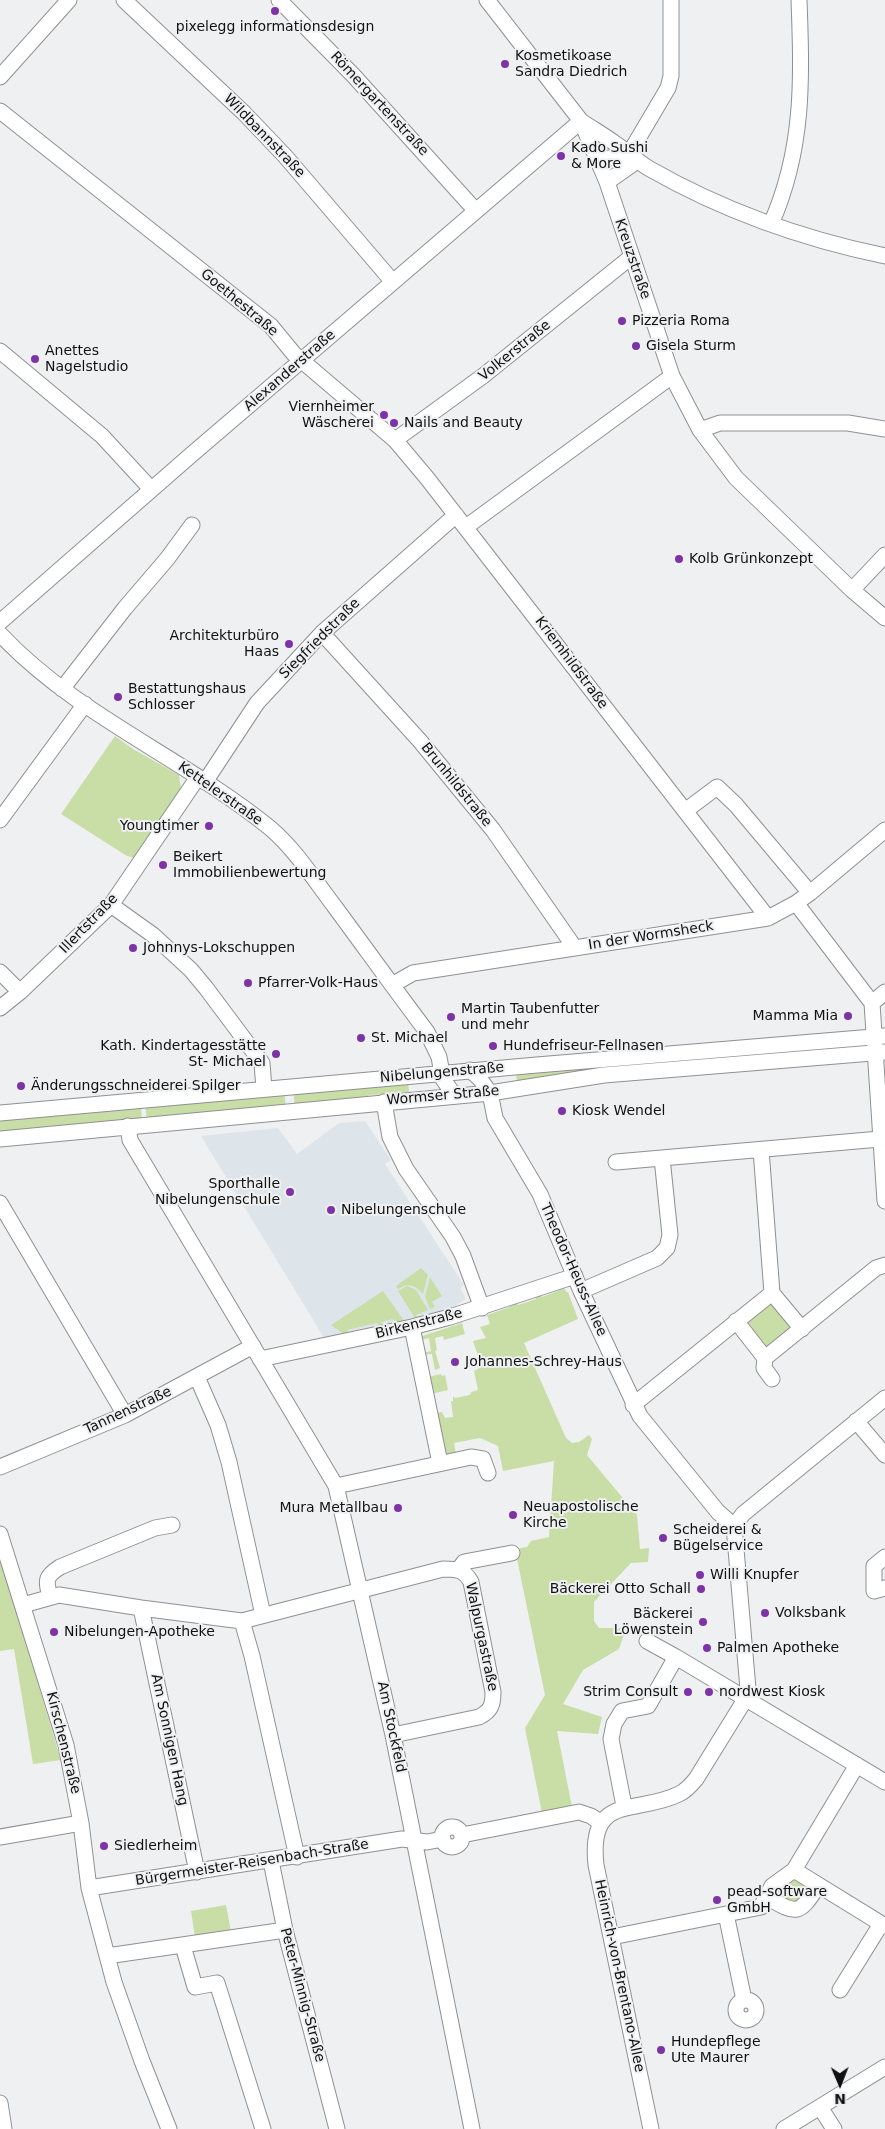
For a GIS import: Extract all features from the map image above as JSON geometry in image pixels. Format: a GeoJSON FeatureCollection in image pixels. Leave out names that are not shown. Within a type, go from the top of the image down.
{"type":"FeatureCollection","features":[{"type":"Feature","properties":{"kind":"street"},"geometry":{"type":"LineString","coordinates":[[0,77],[69,0]]}},
{"type":"Feature","properties":{"kind":"street","name":"Wildbannstraße"},"geometry":{"type":"LineString","coordinates":[[124,0],[244,113],[285,156],[393,282]]}},
{"type":"Feature","properties":{"kind":"street","name":"Römergartenstraße"},"geometry":{"type":"LineString","coordinates":[[279,0],[353,75],[476,211]]}},
{"type":"Feature","properties":{"kind":"street","name":"Kreuzstraße"},"geometry":{"type":"LineString","coordinates":[[487,0],[581,121],[607,182],[672,376],[700,430],[736,478],[852,590],[885,618]]}},
{"type":"Feature","properties":{"kind":"street"},"geometry":{"type":"LineString","coordinates":[[607,182],[625,172],[668,88],[671,76],[671,0]]}},
{"type":"Feature","properties":{"kind":"street"},"geometry":{"type":"LineString","coordinates":[[771,224],[784,195],[796,142],[801,101],[799,0]]}},
{"type":"Feature","properties":{"kind":"street","name":"Goethestraße"},"geometry":{"type":"LineString","coordinates":[[0,111],[271,326],[302,360],[394,440],[461,521]]}},
{"type":"Feature","properties":{"kind":"street"},"geometry":{"type":"LineString","coordinates":[[581,121],[648,168],[714,201],[771,224],[846,248],[885,256]]}},
{"type":"Feature","properties":{"kind":"street","name":"Alexanderstraße"},"geometry":{"type":"LineString","coordinates":[[0,622],[581,121]]}},
{"type":"Feature","properties":{"kind":"street"},"geometry":{"type":"LineString","coordinates":[[599,162],[609,158],[633,157]]}},
{"type":"Feature","properties":{"kind":"street","name":"Volkerstraße"},"geometry":{"type":"LineString","coordinates":[[394,440],[483,376],[631,257]]}},
{"type":"Feature","properties":{"kind":"street"},"geometry":{"type":"LineString","coordinates":[[0,351],[102,436],[152,489]]}},
{"type":"Feature","properties":{"kind":"street","name":"Siegfriedstraße"},"geometry":{"type":"LineString","coordinates":[[201,779],[258,703],[322,633],[461,521],[672,376]]}},
{"type":"Feature","properties":{"kind":"street"},"geometry":{"type":"LineString","coordinates":[[700,430],[720,423],[848,423],[885,429]]}},
{"type":"Feature","properties":{"kind":"street","name":"Kriemhildstraße"},"geometry":{"type":"LineString","coordinates":[[461,521],[768,918]]}},
{"type":"Feature","properties":{"kind":"street"},"geometry":{"type":"LineString","coordinates":[[62,689],[125,608],[167,559],[192,525]]}},
{"type":"Feature","properties":{"kind":"street"},"geometry":{"type":"LineString","coordinates":[[852,590],[885,555]]}},
{"type":"Feature","properties":{"kind":"street","name":"Brunhildstraße"},"geometry":{"type":"LineString","coordinates":[[322,633],[420,741],[493,830],[575,948]]}},
{"type":"Feature","properties":{"kind":"street","name":"Kettelerstraße"},"geometry":{"type":"LineString","coordinates":[[0,634],[23,658],[62,689],[236,802],[272,830],[303,863],[427,1032],[439,1057],[441,1073],[454,1095]]}},
{"type":"Feature","properties":{"kind":"street"},"geometry":{"type":"LineString","coordinates":[[0,820],[85,704]]}},
{"type":"Feature","properties":{"kind":"street","name":"Illertstraße"},"geometry":{"type":"LineString","coordinates":[[0,1008],[20,992],[111,905],[201,779]]}},
{"type":"Feature","properties":{"kind":"street"},"geometry":{"type":"LineString","coordinates":[[685,811],[717,787],[736,805],[810,893]]}},
{"type":"Feature","properties":{"kind":"street","name":"In der Wormsheck"},"geometry":{"type":"LineString","coordinates":[[392,985],[413,973],[768,918],[810,893],[885,830]]}},
{"type":"Feature","properties":{"kind":"street"},"geometry":{"type":"LineString","coordinates":[[796,903],[872,1003],[880,1036],[880,1138],[885,1201]]}},
{"type":"Feature","properties":{"kind":"street"},"geometry":{"type":"LineString","coordinates":[[111,905],[153,935],[191,970],[206,988],[262,1063],[264,1089]]}},
{"type":"Feature","properties":{"kind":"street"},"geometry":{"type":"LineString","coordinates":[[0,972],[20,992]]}},
{"type":"Feature","properties":{"kind":"street"},"geometry":{"type":"LineString","coordinates":[[872,1003],[885,992]]}},
{"type":"Feature","properties":{"kind":"street","name":"Nibelungenstraße"},"geometry":{"type":"LineString","coordinates":[[0,1113],[470,1070],[880,1036]]}},
{"type":"Feature","properties":{"kind":"street","name":"Wormser Straße"},"geometry":{"type":"LineString","coordinates":[[0,1139],[430,1097],[490,1093],[604,1074],[880,1052]]}},
{"type":"Feature","properties":{"kind":"street"},"geometry":{"type":"LineString","coordinates":[[490,1093],[495,1080],[504,1068]]}},
{"type":"Feature","properties":{"kind":"street"},"geometry":{"type":"LineString","coordinates":[[470,1070],[480,1079],[490,1093]]}},
{"type":"Feature","properties":{"kind":"street"},"geometry":{"type":"LineString","coordinates":[[430,1097],[441,1073]]}},
{"type":"Feature","properties":{"kind":"street","name":"Theodor-Heuss-Allee"},"geometry":{"type":"LineString","coordinates":[[490,1093],[495,1118],[540,1194],[574,1276],[633,1405],[718,1512],[734,1526]]}},
{"type":"Feature","properties":{"kind":"street"},"geometry":{"type":"LineString","coordinates":[[384,1102],[390,1137],[406,1169],[453,1237],[463,1256],[482,1308]]}},
{"type":"Feature","properties":{"kind":"street","name":"Am Stockfeld"},"geometry":{"type":"LineString","coordinates":[[128,1126],[130,1140],[336,1486],[393,1735],[472,2129]]}},
{"type":"Feature","properties":{"kind":"street"},"geometry":{"type":"LineString","coordinates":[[616,1162],[880,1138]]}},
{"type":"Feature","properties":{"kind":"street"},"geometry":{"type":"LineString","coordinates":[[760,1150],[772,1293],[802,1329]]}},
{"type":"Feature","properties":{"kind":"street"},"geometry":{"type":"LineString","coordinates":[[581,1291],[658,1258],[667,1248],[670,1235],[662,1158]]}},
{"type":"Feature","properties":{"kind":"street"},"geometry":{"type":"LineString","coordinates":[[0,1203],[125,1415]]}},
{"type":"Feature","properties":{"kind":"street"},"geometry":{"type":"LineString","coordinates":[[765,1358],[876,1268],[885,1264]]}},
{"type":"Feature","properties":{"kind":"street","name":"Birkenstraße"},"geometry":{"type":"LineString","coordinates":[[256,1353],[412,1328],[482,1308],[574,1276]]}},
{"type":"Feature","properties":{"kind":"street"},"geometry":{"type":"LineString","coordinates":[[633,1405],[772,1293]]}},
{"type":"Feature","properties":{"kind":"street"},"geometry":{"type":"LineString","coordinates":[[736,1321],[765,1358],[764,1368],[772,1379]]}},
{"type":"Feature","properties":{"kind":"street"},"geometry":{"type":"LineString","coordinates":[[412,1328],[440,1463]]}},
{"type":"Feature","properties":{"kind":"street","name":"Tannenstraße"},"geometry":{"type":"LineString","coordinates":[[0,1467],[125,1415],[197,1377],[256,1353]]}},
{"type":"Feature","properties":{"kind":"street"},"geometry":{"type":"LineString","coordinates":[[197,1377],[218,1425],[263,1615]]}},
{"type":"Feature","properties":{"kind":"street"},"geometry":{"type":"LineString","coordinates":[[414,1840],[427,1842],[442,1839],[443,1833],[447,1828],[459,1829],[462,1835],[579,1812],[591,1816],[602,1823],[611,1814],[624,1806],[667,1799],[680,1794],[688,1788],[696,1779],[746,1698],[748,1690],[734,1526],[743,1514],[885,1398]]}},
{"type":"Feature","properties":{"kind":"street"},"geometry":{"type":"LineString","coordinates":[[856,1421],[885,1455]]}},
{"type":"Feature","properties":{"kind":"street"},"geometry":{"type":"LineString","coordinates":[[336,1486],[471,1456],[485,1462],[488,1474]]}},
{"type":"Feature","properties":{"kind":"street"},"geometry":{"type":"LineString","coordinates":[[50,1596],[48,1578],[50,1574],[60,1567],[155,1528],[172,1525]]}},
{"type":"Feature","properties":{"kind":"street","name":"Kirschenstraße"},"geometry":{"type":"LineString","coordinates":[[0,1534],[66,1745],[81,1823],[89,1888],[107,1956],[123,2011],[169,2129]]}},
{"type":"Feature","properties":{"kind":"street"},"geometry":{"type":"LineString","coordinates":[[459,1569],[464,1562],[512,1553]]}},
{"type":"Feature","properties":{"kind":"street"},"geometry":{"type":"LineString","coordinates":[[885,1557],[874,1566],[874,1591],[885,1588]]}},
{"type":"Feature","properties":{"kind":"street","name":"Walpurgastraße"},"geometry":{"type":"LineString","coordinates":[[242,1621],[443,1569],[459,1569],[467,1574],[471,1582],[493,1692],[493,1702],[487,1713],[479,1717],[393,1735]]}},
{"type":"Feature","properties":{"kind":"street"},"geometry":{"type":"LineString","coordinates":[[23,1605],[59,1595],[242,1621],[252,1656],[297,1857]]}},
{"type":"Feature","properties":{"kind":"street","name":"Am Sonnigen Hang"},"geometry":{"type":"LineString","coordinates":[[141,1608],[197,1872]]}},
{"type":"Feature","properties":{"kind":"street"},"geometry":{"type":"LineString","coordinates":[[647,1641],[885,1782]]}},
{"type":"Feature","properties":{"kind":"street"},"geometry":{"type":"LineString","coordinates":[[624,1806],[611,1739],[614,1724],[622,1711],[648,1706],[676,1657]]}},
{"type":"Feature","properties":{"kind":"street"},"geometry":{"type":"LineString","coordinates":[[612,1937],[762,1907],[772,1886],[794,1870],[857,1765]]}},
{"type":"Feature","properties":{"kind":"street"},"geometry":{"type":"LineString","coordinates":[[0,1837],[81,1823]]}},
{"type":"Feature","properties":{"kind":"street","name":"Heinrich-von-Brentano-Allee"},"geometry":{"type":"LineString","coordinates":[[602,1823],[594,1843],[596,1865],[651,2129]]}},
{"type":"Feature","properties":{"kind":"street","name":"Bürgermeister-Reisenbach-Straße"},"geometry":{"type":"LineString","coordinates":[[89,1888],[297,1857],[402,1839],[414,1840]]}},
{"type":"Feature","properties":{"kind":"street","name":"Peter-Minnig-Straße"},"geometry":{"type":"LineString","coordinates":[[271,1860],[285,1930],[337,2129]]}},
{"type":"Feature","properties":{"kind":"street"},"geometry":{"type":"LineString","coordinates":[[794,1870],[883,1925],[840,1990]]}},
{"type":"Feature","properties":{"kind":"street"},"geometry":{"type":"LineString","coordinates":[[767,1897],[786,1908],[795,1910],[804,1906],[818,1886]]}},
{"type":"Feature","properties":{"kind":"street"},"geometry":{"type":"LineString","coordinates":[[726,1914],[744,2000]]}},
{"type":"Feature","properties":{"kind":"street"},"geometry":{"type":"LineString","coordinates":[[107,1956],[285,1930]]}},
{"type":"Feature","properties":{"kind":"street"},"geometry":{"type":"LineString","coordinates":[[183,1946],[195,1987],[218,1983],[263,2129]]}},
{"type":"Feature","properties":{"kind":"street"},"geometry":{"type":"LineString","coordinates":[[784,2129],[885,2067]]}},
{"type":"Feature","properties":{"kind":"street"},"geometry":{"type":"LineString","coordinates":[[0,2103],[4,2129]]}},
{"type":"Feature","properties":{"kind":"street"},"geometry":{"type":"LineString","coordinates":[[820,2107],[834,2129]]}},
{"type":"Feature","properties":{"kind":"shaded area","name":"Nibelungenschule"},"geometry":{"type":"Polygon","coordinates":[[[365,1121],[391,1160],[385,1164],[464,1285],[460,1288],[466,1299],[456,1305],[458,1310],[326,1341],[201,1136],[278,1128],[297,1154],[339,1123],[365,1121]]]}},
{"type":"Feature","properties":{"kind":"green space"},"geometry":{"type":"Polygon","coordinates":[[[115,736],[133,749],[179,775],[181,790],[139,859],[127,856],[61,814],[115,736]]]}},
{"type":"Feature","properties":{"kind":"green space"},"geometry":{"type":"Polygon","coordinates":[[[690,1055],[691,1064],[517,1086],[516,1070],[690,1055]]]}},
{"type":"Feature","properties":{"kind":"green space"},"geometry":{"type":"Polygon","coordinates":[[[408,1080],[409,1092],[370,1095],[344,1104],[295,1108],[293,1089],[408,1080]]]}},
{"type":"Feature","properties":{"kind":"green space"},"geometry":{"type":"Polygon","coordinates":[[[284,1090],[286,1109],[147,1122],[145,1103],[284,1090]]]}},
{"type":"Feature","properties":{"kind":"green space"},"geometry":{"type":"Polygon","coordinates":[[[141,1103],[142,1123],[0,1135],[0,1115],[141,1103]]]}},
{"type":"Feature","properties":{"kind":"green space"},"geometry":{"type":"Polygon","coordinates":[[[421,1268],[428,1275],[423,1294],[417,1288],[408,1285],[398,1289],[396,1286],[421,1268]]]}},
{"type":"Feature","properties":{"kind":"green space"},"geometry":{"type":"Polygon","coordinates":[[[430,1277],[442,1296],[432,1302],[435,1307],[430,1309],[425,1297],[430,1277]]]}},
{"type":"Feature","properties":{"kind":"green space"},"geometry":{"type":"Polygon","coordinates":[[[407,1286],[416,1290],[428,1310],[416,1315],[420,1322],[418,1323],[398,1291],[407,1286]]]}},
{"type":"Feature","properties":{"kind":"green space"},"geometry":{"type":"Polygon","coordinates":[[[559,1287],[568,1292],[578,1319],[524,1343],[566,1438],[572,1443],[579,1442],[589,1435],[592,1439],[587,1455],[637,1515],[640,1549],[649,1548],[648,1562],[631,1563],[594,1602],[594,1621],[599,1628],[626,1628],[619,1649],[583,1670],[563,1704],[602,1717],[598,1734],[557,1731],[572,1807],[542,1813],[525,1728],[545,1695],[515,1549],[527,1547],[531,1541],[549,1537],[554,1461],[503,1471],[498,1446],[480,1438],[454,1443],[456,1454],[446,1456],[435,1413],[442,1412],[445,1418],[453,1417],[451,1401],[453,1401],[453,1396],[455,1398],[470,1395],[471,1392],[478,1390],[474,1371],[482,1367],[480,1355],[478,1355],[473,1341],[486,1338],[480,1327],[490,1324],[487,1315],[510,1307],[509,1303],[516,1301],[518,1305],[536,1299],[535,1295],[540,1293],[542,1297],[560,1290],[559,1287]]]}},
{"type":"Feature","properties":{"kind":"green space"},"geometry":{"type":"Polygon","coordinates":[[[383,1291],[407,1325],[398,1327],[393,1319],[381,1322],[385,1329],[381,1330],[377,1323],[347,1330],[351,1337],[348,1337],[331,1325],[383,1291]]]}},
{"type":"Feature","properties":{"kind":"green space"},"geometry":{"type":"Polygon","coordinates":[[[770,1303],[792,1329],[766,1352],[743,1323],[770,1303]]]}},
{"type":"Feature","properties":{"kind":"green space"},"geometry":{"type":"Polygon","coordinates":[[[462,1323],[465,1334],[444,1340],[443,1336],[435,1338],[437,1350],[435,1351],[440,1368],[435,1370],[432,1354],[422,1355],[431,1351],[429,1338],[420,1340],[419,1337],[462,1323]]]}},
{"type":"Feature","properties":{"kind":"green space"},"geometry":{"type":"Polygon","coordinates":[[[441,1374],[442,1376],[445,1375],[448,1390],[431,1394],[428,1377],[441,1374]]]}},
{"type":"Feature","properties":{"kind":"green space"},"geometry":{"type":"Polygon","coordinates":[[[0,1557],[61,1760],[33,1764],[14,1649],[0,1651],[0,1557]]]}},
{"type":"Feature","properties":{"kind":"green space"},"geometry":{"type":"Polygon","coordinates":[[[795,1877],[811,1887],[800,1904],[773,1897],[777,1889],[795,1877]]]}},
{"type":"Feature","properties":{"kind":"green space"},"geometry":{"type":"Polygon","coordinates":[[[226,1905],[231,1931],[195,1937],[191,1911],[226,1905]]]}},
{"type":"Feature","properties":{"kind":"place","name":"pixelegg informationsdesign"},"geometry":{"type":"Point","coordinates":[275,11]}},
{"type":"Feature","properties":{"kind":"place","name":"Kosmetikoase Sandra Diedrich"},"geometry":{"type":"Point","coordinates":[505,64]}},
{"type":"Feature","properties":{"kind":"place","name":"Kado Sushi & More"},"geometry":{"type":"Point","coordinates":[561,156]}},
{"type":"Feature","properties":{"kind":"place","name":"Pizzeria Roma"},"geometry":{"type":"Point","coordinates":[622,321]}},
{"type":"Feature","properties":{"kind":"place","name":"Gisela Sturm"},"geometry":{"type":"Point","coordinates":[636,346]}},
{"type":"Feature","properties":{"kind":"place","name":"Anettes Nagelstudio"},"geometry":{"type":"Point","coordinates":[35,359]}},
{"type":"Feature","properties":{"kind":"place","name":"Viernheimer Wäscherei"},"geometry":{"type":"Point","coordinates":[384,415]}},
{"type":"Feature","properties":{"kind":"place","name":"Nails and Beauty"},"geometry":{"type":"Point","coordinates":[394,423]}},
{"type":"Feature","properties":{"kind":"place","name":"Kolb Grünkonzept"},"geometry":{"type":"Point","coordinates":[679,559]}},
{"type":"Feature","properties":{"kind":"place","name":"Architekturbüro Haas"},"geometry":{"type":"Point","coordinates":[289,644]}},
{"type":"Feature","properties":{"kind":"place","name":"Bestattungshaus Schlosser"},"geometry":{"type":"Point","coordinates":[118,697]}},
{"type":"Feature","properties":{"kind":"place","name":"Youngtimer"},"geometry":{"type":"Point","coordinates":[209,826]}},
{"type":"Feature","properties":{"kind":"place","name":"Beikert Immobilienbewertung"},"geometry":{"type":"Point","coordinates":[163,865]}},
{"type":"Feature","properties":{"kind":"place","name":"Johnnys-Lokschuppen"},"geometry":{"type":"Point","coordinates":[133,948]}},
{"type":"Feature","properties":{"kind":"place","name":"Pfarrer-Volk-Haus"},"geometry":{"type":"Point","coordinates":[248,983]}},
{"type":"Feature","properties":{"kind":"place","name":"Mamma Mia"},"geometry":{"type":"Point","coordinates":[848,1016]}},
{"type":"Feature","properties":{"kind":"place","name":"Martin Taubenfutter und mehr"},"geometry":{"type":"Point","coordinates":[451,1017]}},
{"type":"Feature","properties":{"kind":"place","name":"St. Michael"},"geometry":{"type":"Point","coordinates":[361,1038]}},
{"type":"Feature","properties":{"kind":"place","name":"Hundefriseur-Fellnasen"},"geometry":{"type":"Point","coordinates":[493,1046]}},
{"type":"Feature","properties":{"kind":"place","name":"Kath. Kindertagesstätte St- Michael"},"geometry":{"type":"Point","coordinates":[276,1054]}},
{"type":"Feature","properties":{"kind":"place","name":"Änderungsschneiderei Spilger"},"geometry":{"type":"Point","coordinates":[21,1086]}},
{"type":"Feature","properties":{"kind":"place","name":"Kiosk Wendel"},"geometry":{"type":"Point","coordinates":[562,1111]}},
{"type":"Feature","properties":{"kind":"place","name":"Sporthalle Nibelungenschule"},"geometry":{"type":"Point","coordinates":[290,1192]}},
{"type":"Feature","properties":{"kind":"place","name":"Nibelungenschule"},"geometry":{"type":"Point","coordinates":[331,1210]}},
{"type":"Feature","properties":{"kind":"place","name":"Johannes-Schrey-Haus"},"geometry":{"type":"Point","coordinates":[455,1362]}},
{"type":"Feature","properties":{"kind":"place","name":"Mura Metallbau"},"geometry":{"type":"Point","coordinates":[398,1508]}},
{"type":"Feature","properties":{"kind":"place","name":"Neuapostolische Kirche"},"geometry":{"type":"Point","coordinates":[513,1515]}},
{"type":"Feature","properties":{"kind":"place","name":"Scheiderei & Bügelservice"},"geometry":{"type":"Point","coordinates":[663,1538]}},
{"type":"Feature","properties":{"kind":"place","name":"Willi Knupfer"},"geometry":{"type":"Point","coordinates":[700,1575]}},
{"type":"Feature","properties":{"kind":"place","name":"Bäckerei Otto Schall"},"geometry":{"type":"Point","coordinates":[701,1589]}},
{"type":"Feature","properties":{"kind":"place","name":"Volksbank"},"geometry":{"type":"Point","coordinates":[765,1613]}},
{"type":"Feature","properties":{"kind":"place","name":"Bäckerei Löwenstein"},"geometry":{"type":"Point","coordinates":[703,1622]}},
{"type":"Feature","properties":{"kind":"place","name":"Nibelungen-Apotheke"},"geometry":{"type":"Point","coordinates":[54,1632]}},
{"type":"Feature","properties":{"kind":"place","name":"Palmen Apotheke"},"geometry":{"type":"Point","coordinates":[707,1648]}},
{"type":"Feature","properties":{"kind":"place","name":"Strim Consult"},"geometry":{"type":"Point","coordinates":[688,1692]}},
{"type":"Feature","properties":{"kind":"place","name":"nordwest Kiosk"},"geometry":{"type":"Point","coordinates":[709,1692]}},
{"type":"Feature","properties":{"kind":"place","name":"Siedlerheim"},"geometry":{"type":"Point","coordinates":[104,1846]}},
{"type":"Feature","properties":{"kind":"place","name":"pead-software GmbH"},"geometry":{"type":"Point","coordinates":[717,1900]}},
{"type":"Feature","properties":{"kind":"place","name":"Hundepflege Ute Maurer"},"geometry":{"type":"Point","coordinates":[661,2050]}}]}
